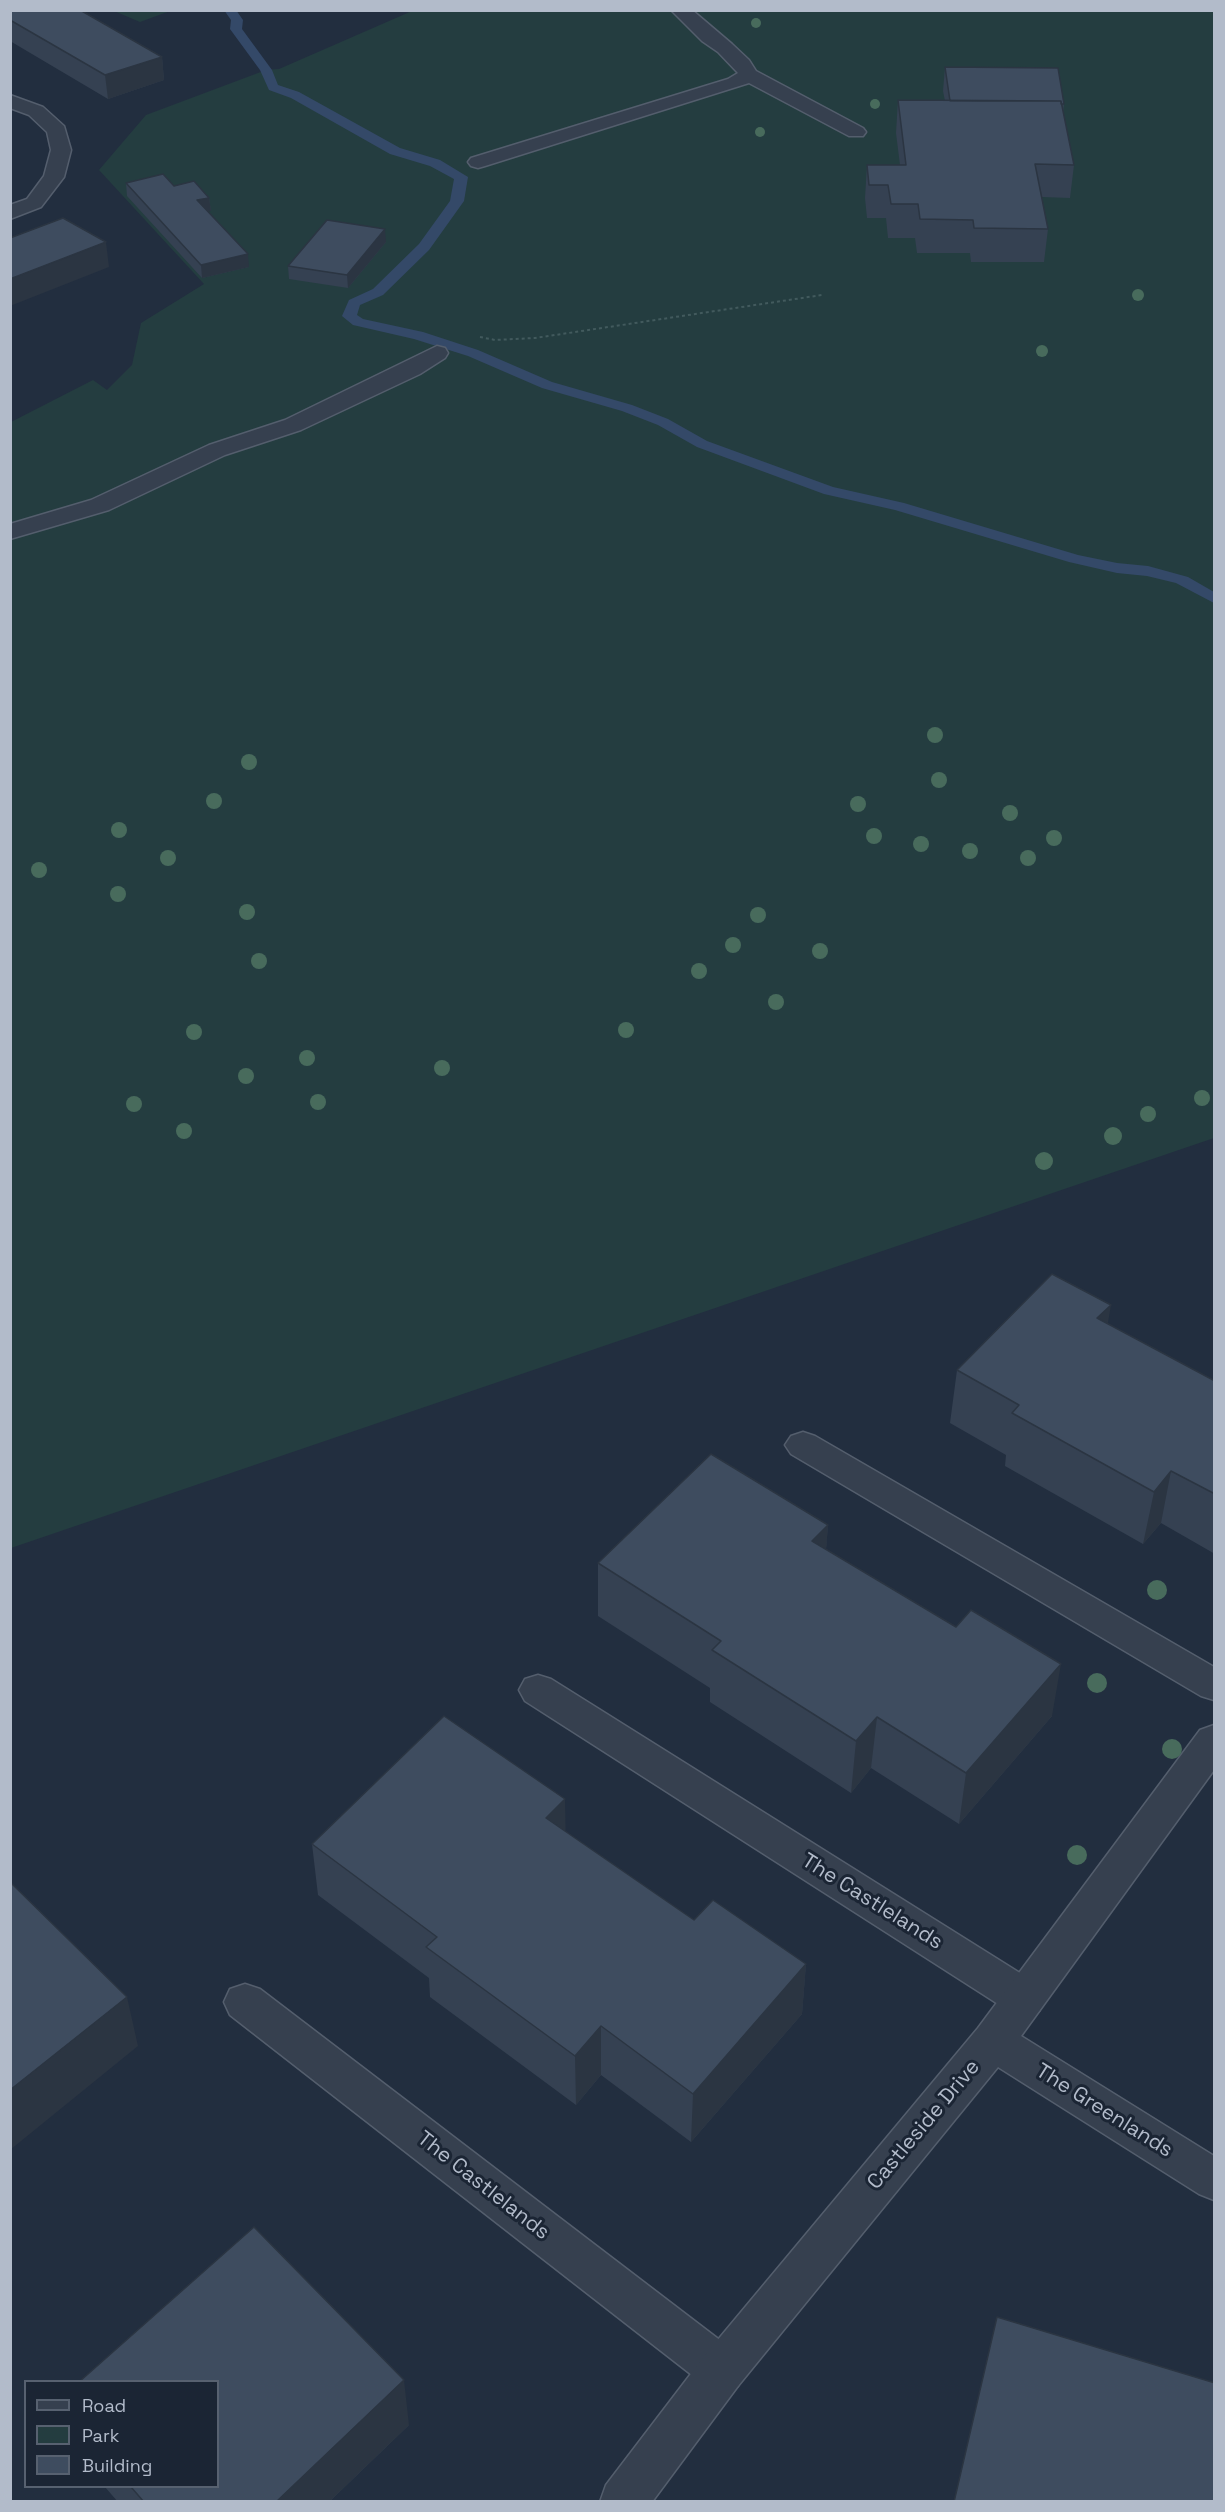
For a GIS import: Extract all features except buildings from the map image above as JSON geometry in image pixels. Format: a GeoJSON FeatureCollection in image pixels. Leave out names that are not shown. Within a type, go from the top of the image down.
{"type":"FeatureCollection","features":[{"type":"Feature","properties":{"kind":"street"},"geometry":{"type":"LineString","coordinates":[[680,10],[742,64],[749,75],[856,132]]}},
{"type":"Feature","properties":{"kind":"street"},"geometry":{"type":"LineString","coordinates":[[478,162],[735,83],[749,75]]}},
{"type":"Feature","properties":{"kind":"street"},"geometry":{"type":"LineString","coordinates":[[10,101],[36,111],[57,130],[61,150],[54,177],[34,203],[10,213]]}},
{"type":"Feature","properties":{"kind":"street"},"geometry":{"type":"LineString","coordinates":[[10,532],[100,505],[217,450],[293,425],[412,369],[437,353]]}},
{"type":"Feature","properties":{"kind":"street"},"geometry":{"type":"LineString","coordinates":[[803,1445],[1215,1685]]}},
{"type":"Feature","properties":{"kind":"street","name":"The Castlelands"},"geometry":{"type":"LineString","coordinates":[[538,1690],[1024,1998]]}},
{"type":"Feature","properties":{"kind":"street","name":"Castleside Drive"},"geometry":{"type":"LineString","coordinates":[[623,2502],[722,2370],[993,2041],[1215,1741]]}},
{"type":"Feature","properties":{"kind":"street","name":"The Castlelands"},"geometry":{"type":"LineString","coordinates":[[245,2002],[722,2370]]}},
{"type":"Feature","properties":{"kind":"street","name":"The Greenlands"},"geometry":{"type":"LineString","coordinates":[[993,2041],[1215,2180]]}},
{"type":"Feature","properties":{"kind":"path"},"geometry":{"type":"LineString","coordinates":[[478,337],[495,340],[535,338],[822,295]]}},
{"type":"Feature","properties":{"kind":"green space"},"geometry":{"type":"Polygon","coordinates":[[[114,11],[170,11],[140,22],[114,11]]]}},
{"type":"Feature","properties":{"kind":"green space"},"geometry":{"type":"Polygon","coordinates":[[[412,11],[1214,11],[1214,1138],[11,1548],[11,422],[93,380],[107,390],[132,365],[141,323],[204,284],[99,170],[146,115],[266,70],[279,69],[412,11]]]}},
{"type":"Feature","properties":{"kind":"waterway"},"geometry":{"type":"LineString","coordinates":[[230,10],[237,20],[236,29],[266,70],[273,87],[295,95],[395,151],[435,163],[461,177],[457,201],[424,247],[378,292],[354,303],[349,316],[358,322],[418,335],[473,353],[547,385],[627,408],[663,422],[702,444],[829,491],[898,506],[1075,559],[1117,568],[1148,571],[1182,580],[1214,598]]}}]}
